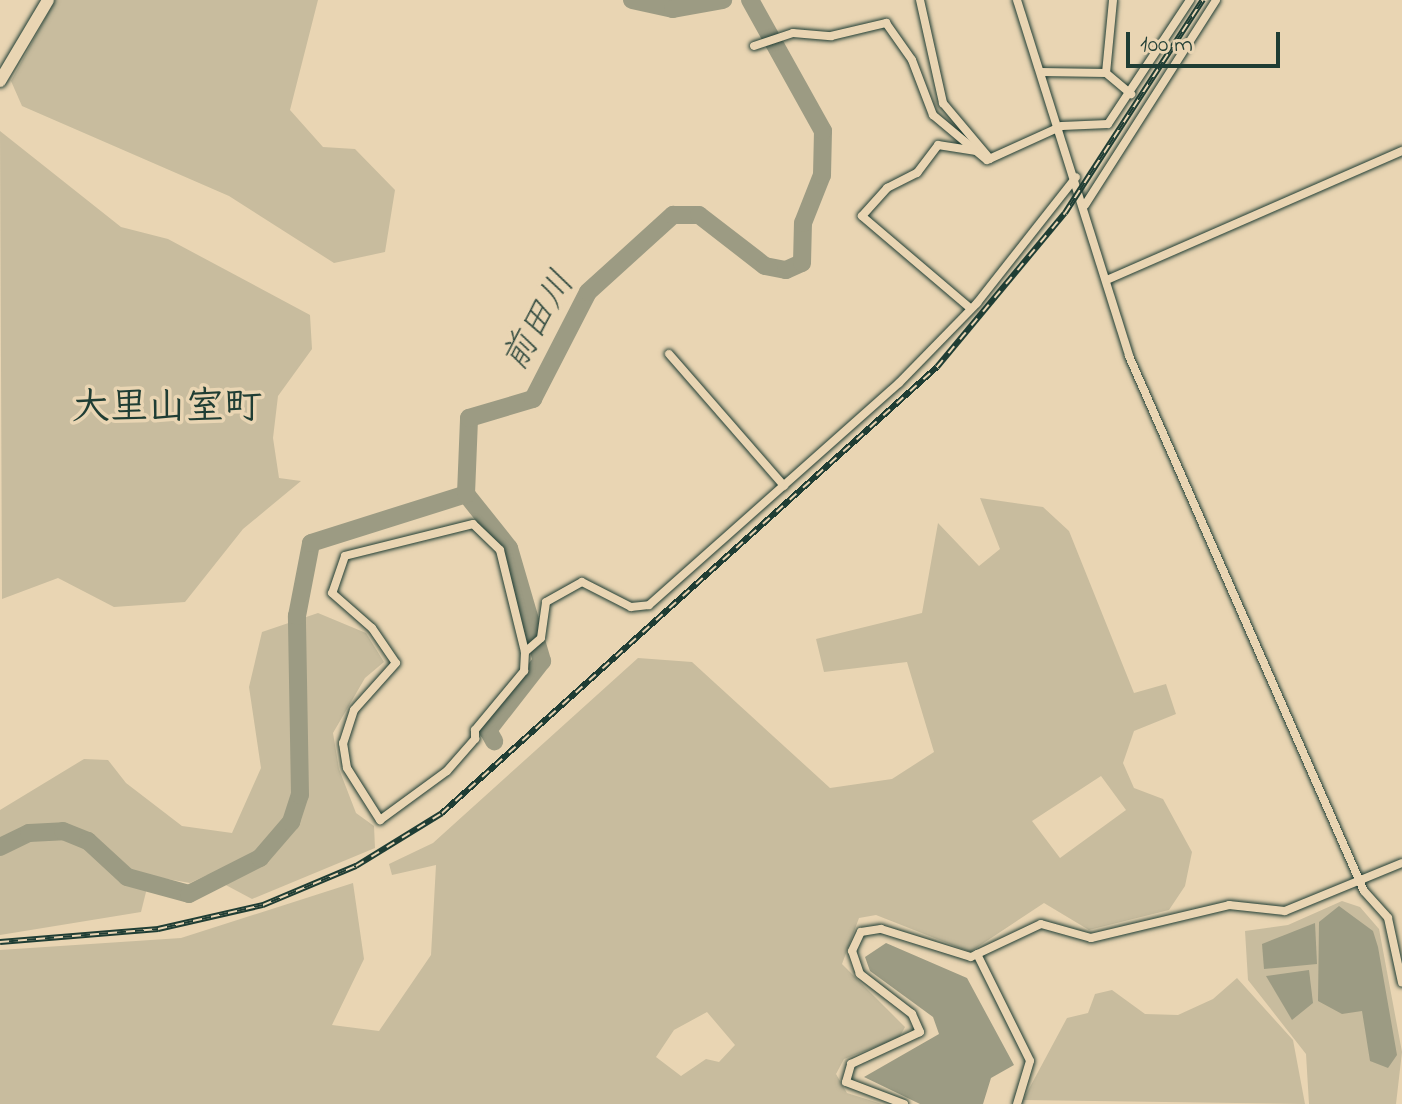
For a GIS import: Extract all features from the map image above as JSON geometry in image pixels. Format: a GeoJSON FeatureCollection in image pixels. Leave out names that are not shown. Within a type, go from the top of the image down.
{"type":"FeatureCollection","features":[{"type":"Feature","properties":{"kind":"street"},"geometry":{"type":"LineString","coordinates":[[0,81],[48,0]]}},
{"type":"Feature","properties":{"kind":"street"},"geometry":{"type":"LineString","coordinates":[[920,0],[943,103],[990,159]]}},
{"type":"Feature","properties":{"kind":"street"},"geometry":{"type":"LineString","coordinates":[[1017,0],[1062,126],[1129,356],[1360,879],[1388,918],[1402,983]]}},
{"type":"Feature","properties":{"kind":"street"},"geometry":{"type":"LineString","coordinates":[[1106,73],[1113,0]]}},
{"type":"Feature","properties":{"kind":"street"},"geometry":{"type":"LineString","coordinates":[[990,159],[1062,126],[1108,124],[1131,94],[1190,0]]}},
{"type":"Feature","properties":{"kind":"street"},"geometry":{"type":"LineString","coordinates":[[1085,205],[1216,0]]}},
{"type":"Feature","properties":{"kind":"street"},"geometry":{"type":"LineString","coordinates":[[759,45],[793,33],[831,36],[886,23],[912,60],[933,115],[975,151],[990,159]]}},
{"type":"Feature","properties":{"kind":"street"},"geometry":{"type":"LineString","coordinates":[[1041,72],[1106,73],[1131,94]]}},
{"type":"Feature","properties":{"kind":"street"},"geometry":{"type":"LineString","coordinates":[[970,308],[862,216],[887,188],[917,173],[938,145],[975,151]]}},
{"type":"Feature","properties":{"kind":"street"},"geometry":{"type":"LineString","coordinates":[[1109,279],[1402,151]]}},
{"type":"Feature","properties":{"kind":"street"},"geometry":{"type":"LineString","coordinates":[[530,648],[500,550],[473,524],[345,556],[332,593],[372,628],[396,663],[354,710],[343,743],[347,768],[380,820],[457,761],[524,671],[546,602],[582,582],[631,607],[649,605],[784,486],[970,308],[1076,177]]}},
{"type":"Feature","properties":{"kind":"street"},"geometry":{"type":"LineString","coordinates":[[669,354],[784,486]]}},
{"type":"Feature","properties":{"kind":"street"},"geometry":{"type":"LineString","coordinates":[[904,1104],[846,1082],[851,1064],[920,1032],[912,1014],[860,974],[855,939],[881,929],[960,957],[977,954],[1041,924],[1091,938],[1229,905],[1285,911],[1402,863]]}},
{"type":"Feature","properties":{"kind":"street"},"geometry":{"type":"LineString","coordinates":[[977,954],[1030,1061],[1017,1104]]}},
{"type":"Feature","properties":{"kind":"shaded area"},"geometry":{"type":"Polygon","coordinates":[[[49,0],[318,0],[290,110],[323,147],[355,149],[395,190],[385,252],[334,263],[229,196],[22,106],[11,81],[53,4],[49,0]]]}},
{"type":"Feature","properties":{"kind":"shaded area"},"geometry":{"type":"Polygon","coordinates":[[[0,131],[121,227],[168,239],[310,315],[312,349],[278,396],[273,438],[279,478],[301,481],[243,529],[185,602],[114,607],[58,578],[2,599],[0,131]]]}},
{"type":"Feature","properties":{"kind":"shaded area"},"geometry":{"type":"Polygon","coordinates":[[[980,498],[1043,507],[1069,531],[1134,693],[1166,684],[1176,714],[1134,731],[1123,763],[1134,788],[1163,799],[1192,852],[1185,886],[1169,910],[1089,930],[1044,903],[970,952],[876,915],[859,918],[842,964],[905,1027],[899,1038],[844,1059],[836,1074],[847,1093],[882,1104],[0,1104],[0,950],[181,938],[353,883],[364,959],[332,1025],[379,1031],[431,955],[436,865],[392,875],[389,864],[433,843],[638,658],[692,662],[830,788],[892,779],[934,752],[907,662],[824,672],[816,639],[922,613],[938,523],[979,566],[1000,549],[980,498]],[[1101,776],[1032,821],[1060,858],[1126,810],[1101,776]],[[707,1012],[674,1030],[656,1057],[681,1076],[706,1059],[719,1062],[735,1045],[707,1012]]]}},
{"type":"Feature","properties":{"kind":"shaded area"},"geometry":{"type":"Polygon","coordinates":[[[318,613],[366,633],[384,662],[365,678],[333,733],[339,769],[356,813],[374,826],[375,848],[252,899],[207,875],[190,883],[150,876],[141,912],[0,935],[0,810],[84,759],[108,760],[126,783],[182,826],[232,833],[261,768],[249,687],[262,632],[318,613]]]}},
{"type":"Feature","properties":{"kind":"shaded area"},"geometry":{"type":"Polygon","coordinates":[[[1342,901],[1360,907],[1379,929],[1402,1052],[1396,1104],[1309,1104],[1306,1054],[1248,980],[1245,931],[1288,925],[1342,901]]]}},
{"type":"Feature","properties":{"kind":"shaded area"},"geometry":{"type":"Polygon","coordinates":[[[1339,906],[1373,931],[1378,947],[1397,1055],[1388,1068],[1370,1061],[1362,1011],[1342,1014],[1318,1001],[1319,922],[1339,906]]]}},
{"type":"Feature","properties":{"kind":"shaded area"},"geometry":{"type":"Polygon","coordinates":[[[1315,923],[1317,964],[1264,969],[1262,944],[1315,923]]]}},
{"type":"Feature","properties":{"kind":"shaded area"},"geometry":{"type":"Polygon","coordinates":[[[886,943],[967,978],[1014,1065],[991,1078],[983,1104],[920,1104],[864,1077],[939,1034],[933,1017],[870,971],[865,957],[886,943]]]}},
{"type":"Feature","properties":{"kind":"shaded area"},"geometry":{"type":"Polygon","coordinates":[[[1309,970],[1313,1003],[1292,1020],[1266,976],[1309,970]]]}},
{"type":"Feature","properties":{"kind":"shaded area"},"geometry":{"type":"Polygon","coordinates":[[[1237,978],[1293,1040],[1305,1104],[1023,1100],[1067,1018],[1088,1013],[1095,994],[1112,990],[1145,1014],[1178,1015],[1213,999],[1237,978]]]}},
{"type":"Feature","properties":{"kind":"waterway","name":"前田川"},"geometry":{"type":"LineString","coordinates":[[632,0],[673,9],[723,0]]}},
{"type":"Feature","properties":{"kind":"waterway","name":"前田川"},"geometry":{"type":"LineString","coordinates":[[0,847],[29,833],[63,831],[88,841],[127,877],[189,894],[260,858],[291,822],[300,795],[297,616],[311,543],[466,494],[469,418],[533,399],[588,292],[673,215],[699,215],[765,266],[786,270],[802,263],[803,223],[822,175],[823,131],[750,0]]}},
{"type":"Feature","properties":{"kind":"waterway","name":"前田川"},"geometry":{"type":"LineString","coordinates":[[466,494],[509,548],[542,661],[488,730],[494,741]]}},
{"type":"Feature","properties":{"kind":"railway"},"geometry":{"type":"LineString","coordinates":[[0,942],[158,929],[263,905],[356,866],[442,813],[937,367],[1065,213],[1203,0]]}},
{"type":"Feature","properties":{"kind":"district","name":"大里山室町"},"geometry":{"type":"Point","coordinates":[167,410]}}]}
